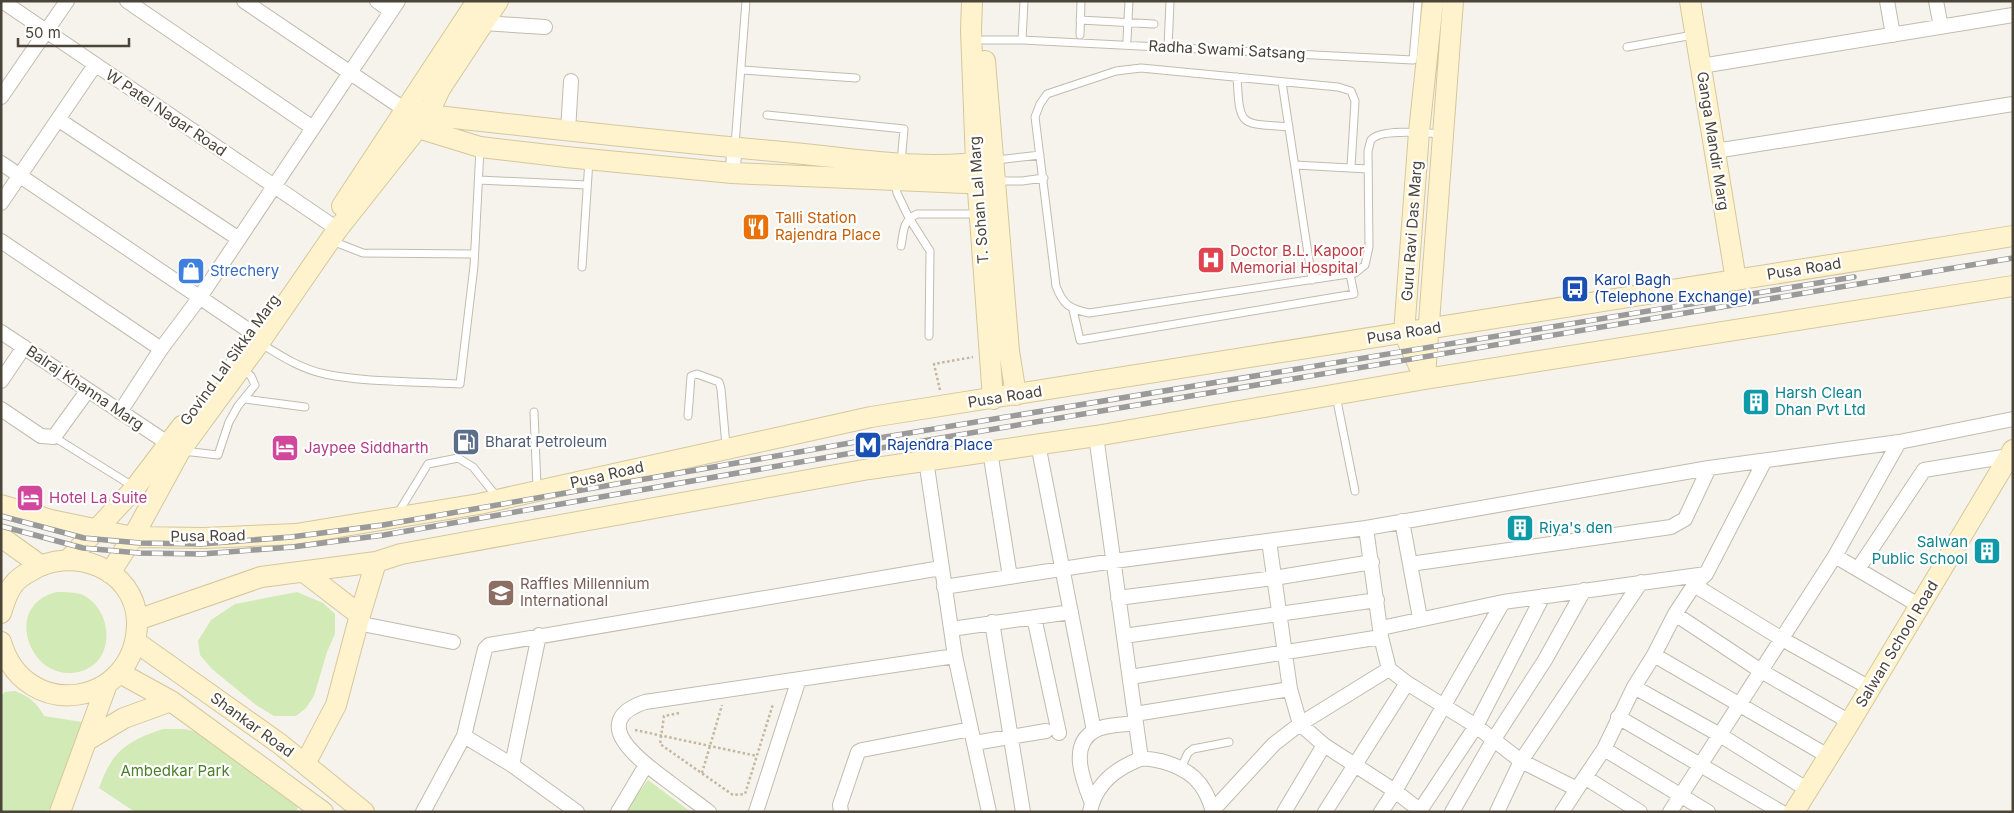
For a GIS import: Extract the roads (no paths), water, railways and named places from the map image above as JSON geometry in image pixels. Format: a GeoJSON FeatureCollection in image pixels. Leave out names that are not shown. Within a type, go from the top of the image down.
{"type":"FeatureCollection","features":[{"type":"Feature","properties":{"kind":"main road","name":"Govind Lal Sikka Marg"},"geometry":{"type":"LineString","coordinates":[[330,232],[402,108],[477,1]]}},
{"type":"Feature","properties":{"kind":"main road","name":"Govind Lal Sikka Marg"},"geometry":{"type":"LineString","coordinates":[[70,559],[174,448],[238,374],[255,337],[330,232],[423,121],[440,89],[498,1]]}},
{"type":"Feature","properties":{"kind":"main road","name":"T. Sohan Lal Marg"},"geometry":{"type":"LineString","coordinates":[[972,1],[971,30],[986,172],[1016,395]]}},
{"type":"Feature","properties":{"kind":"main road","name":"T. Sohan Lal Marg"},"geometry":{"type":"LineString","coordinates":[[984,1],[986,172],[980,214],[993,399]]}},
{"type":"Feature","properties":{"kind":"main road","name":"Guru Ravi Das Marg"},"geometry":{"type":"LineString","coordinates":[[1425,379],[1442,134],[1433,52],[1433,1]]}},
{"type":"Feature","properties":{"kind":"main road","name":"Guru Ravi Das Marg"},"geometry":{"type":"LineString","coordinates":[[1425,379],[1404,333],[1419,132],[1433,52],[1453,1]]}},
{"type":"Feature","properties":{"kind":"main road","name":"Ganga Mandir Marg"},"geometry":{"type":"LineString","coordinates":[[1690,1],[1736,280]]}},
{"type":"Feature","properties":{"kind":"main road"},"geometry":{"type":"LineString","coordinates":[[402,108],[423,121],[480,147],[589,160],[732,173],[986,172]]}},
{"type":"Feature","properties":{"kind":"main road"},"geometry":{"type":"LineString","coordinates":[[423,121],[568,131],[734,148],[898,172]]}},
{"type":"Feature","properties":{"kind":"main road","name":"Pusa Road"},"geometry":{"type":"LineString","coordinates":[[1,505],[52,520],[133,537],[204,538],[296,534],[499,500],[871,417],[2013,236]]}},
{"type":"Feature","properties":{"kind":"main road"},"geometry":{"type":"LineString","coordinates":[[137,620],[261,577],[376,562],[401,554],[869,469],[1096,436],[1425,379],[2012,291]]}},
{"type":"Feature","properties":{"kind":"main road"},"geometry":{"type":"LineString","coordinates":[[1430,306],[1452,325]]}},
{"type":"Feature","properties":{"kind":"main road","name":"Govind Lal Sikka Marg"},"geometry":{"type":"LineString","coordinates":[[110,573],[133,537],[174,448]]}},
{"type":"Feature","properties":{"kind":"main road","name":"Salwan School Road"},"geometry":{"type":"LineString","coordinates":[[1794,812],[2011,453]]}},
{"type":"Feature","properties":{"kind":"main road"},"geometry":{"type":"LineString","coordinates":[[1,537],[40,565]]}},
{"type":"Feature","properties":{"kind":"main road"},"geometry":{"type":"LineString","coordinates":[[2,649],[19,675],[34,687],[52,694],[90,692],[113,678],[127,664],[136,642],[137,620],[127,592],[110,573],[96,564],[70,559],[60,559],[40,565],[13,584],[3,600]]}},
{"type":"Feature","properties":{"kind":"main road"},"geometry":{"type":"LineString","coordinates":[[305,764],[336,705],[376,562]]}},
{"type":"Feature","properties":{"kind":"main road"},"geometry":{"type":"LineString","coordinates":[[304,572],[359,619]]}},
{"type":"Feature","properties":{"kind":"main road","name":"Shankar Road"},"geometry":{"type":"LineString","coordinates":[[136,642],[280,744],[364,812]]}},
{"type":"Feature","properties":{"kind":"main road"},"geometry":{"type":"LineString","coordinates":[[60,812],[86,740],[113,678]]}},
{"type":"Feature","properties":{"kind":"main road","name":"Shankar Road"},"geometry":{"type":"LineString","coordinates":[[113,678],[171,701],[323,812]]}},
{"type":"Feature","properties":{"kind":"main road"},"geometry":{"type":"LineString","coordinates":[[86,740],[124,718],[171,701]]}},
{"type":"Feature","properties":{"kind":"street","name":"W Patel Nagar Road"},"geometry":{"type":"LineString","coordinates":[[2,1],[274,186],[330,232]]}},
{"type":"Feature","properties":{"kind":"street"},"geometry":{"type":"LineString","coordinates":[[1,97],[68,1]]}},
{"type":"Feature","properties":{"kind":"street"},"geometry":{"type":"LineString","coordinates":[[127,1],[313,128]]}},
{"type":"Feature","properties":{"kind":"street"},"geometry":{"type":"LineString","coordinates":[[244,1],[402,108]]}},
{"type":"Feature","properties":{"kind":"street"},"geometry":{"type":"LineString","coordinates":[[120,412],[161,349],[200,298],[395,6],[377,1]]}},
{"type":"Feature","properties":{"kind":"street"},"geometry":{"type":"LineString","coordinates":[[1888,1],[1893,34]]}},
{"type":"Feature","properties":{"kind":"street"},"geometry":{"type":"LineString","coordinates":[[1936,1],[1941,27]]}},
{"type":"Feature","properties":{"kind":"street"},"geometry":{"type":"LineString","coordinates":[[1701,66],[2013,15]]}},
{"type":"Feature","properties":{"kind":"street"},"geometry":{"type":"LineString","coordinates":[[483,23],[545,27]]}},
{"type":"Feature","properties":{"kind":"street"},"geometry":{"type":"LineString","coordinates":[[1,204],[96,65]]}},
{"type":"Feature","properties":{"kind":"street"},"geometry":{"type":"LineString","coordinates":[[568,131],[571,81]]}},
{"type":"Feature","properties":{"kind":"street"},"geometry":{"type":"LineString","coordinates":[[1715,152],[2013,104]]}},
{"type":"Feature","properties":{"kind":"street"},"geometry":{"type":"LineString","coordinates":[[59,120],[239,239]]}},
{"type":"Feature","properties":{"kind":"street"},"geometry":{"type":"LineString","coordinates":[[732,173],[734,148]]}},
{"type":"Feature","properties":{"kind":"street"},"geometry":{"type":"LineString","coordinates":[[1,163],[255,337]]}},
{"type":"Feature","properties":{"kind":"street"},"geometry":{"type":"LineString","coordinates":[[1,241],[161,349]]}},
{"type":"Feature","properties":{"kind":"street","name":"Balraj Khanna Marg"},"geometry":{"type":"LineString","coordinates":[[1,332],[174,448]]}},
{"type":"Feature","properties":{"kind":"street"},"geometry":{"type":"LineString","coordinates":[[1,381],[24,347]]}},
{"type":"Feature","properties":{"kind":"street"},"geometry":{"type":"LineString","coordinates":[[1,409],[41,436],[54,436],[88,390]]}},
{"type":"Feature","properties":{"kind":"street"},"geometry":{"type":"LineString","coordinates":[[944,587],[1114,561],[1366,528],[1709,468],[1764,462],[1899,442],[2013,419]]}},
{"type":"Feature","properties":{"kind":"street"},"geometry":{"type":"LineString","coordinates":[[1096,436],[1141,759]]}},
{"type":"Feature","properties":{"kind":"street"},"geometry":{"type":"LineString","coordinates":[[1670,812],[1699,764],[1740,706],[1835,556],[1899,442]]}},
{"type":"Feature","properties":{"kind":"street"},"geometry":{"type":"LineString","coordinates":[[1038,444],[1094,731]]}},
{"type":"Feature","properties":{"kind":"street"},"geometry":{"type":"LineString","coordinates":[[990,451],[1010,577]]}},
{"type":"Feature","properties":{"kind":"street"},"geometry":{"type":"LineString","coordinates":[[1858,569],[1924,470],[2011,453]]}},
{"type":"Feature","properties":{"kind":"street"},"geometry":{"type":"LineString","coordinates":[[926,460],[955,656],[989,812]]}},
{"type":"Feature","properties":{"kind":"street"},"geometry":{"type":"LineString","coordinates":[[1564,811],[1604,749],[1618,717],[1675,614],[1694,586],[1706,574],[1764,462]]}},
{"type":"Feature","properties":{"kind":"street"},"geometry":{"type":"LineString","coordinates":[[1410,564],[1671,527],[1685,519],[1709,468]]}},
{"type":"Feature","properties":{"kind":"street"},"geometry":{"type":"LineString","coordinates":[[1402,521],[1420,618]]}},
{"type":"Feature","properties":{"kind":"street"},"geometry":{"type":"LineString","coordinates":[[1366,528],[1381,633],[1389,669],[1407,683],[1476,726],[1522,761],[1582,783],[1640,812]]}},
{"type":"Feature","properties":{"kind":"street"},"geometry":{"type":"LineString","coordinates":[[1269,541],[1290,689],[1300,724],[1324,745],[1395,791],[1420,811],[1476,726],[1542,596]]}},
{"type":"Feature","properties":{"kind":"street"},"geometry":{"type":"LineString","coordinates":[[1835,556],[1920,606]]}},
{"type":"Feature","properties":{"kind":"street"},"geometry":{"type":"LineString","coordinates":[[1118,598],[1274,578],[1372,562]]}},
{"type":"Feature","properties":{"kind":"street"},"geometry":{"type":"LineString","coordinates":[[423,812],[464,736],[486,647],[492,644],[941,568]]}},
{"type":"Feature","properties":{"kind":"street"},"geometry":{"type":"LineString","coordinates":[[1130,677],[1381,633],[1420,618],[1503,602],[1706,574]]}},
{"type":"Feature","properties":{"kind":"street"},"geometry":{"type":"LineString","coordinates":[[1497,812],[1522,761],[1641,582]]}},
{"type":"Feature","properties":{"kind":"street"},"geometry":{"type":"LineString","coordinates":[[1694,586],[1782,639],[1870,688]]}},
{"type":"Feature","properties":{"kind":"street"},"geometry":{"type":"LineString","coordinates":[[1452,812],[1494,739],[1545,660],[1584,590]]}},
{"type":"Feature","properties":{"kind":"street"},"geometry":{"type":"LineString","coordinates":[[1124,636],[1377,600]]}},
{"type":"Feature","properties":{"kind":"street"},"geometry":{"type":"LineString","coordinates":[[1381,812],[1395,791],[1503,602]]}},
{"type":"Feature","properties":{"kind":"street"},"geometry":{"type":"LineString","coordinates":[[951,629],[1071,612]]}},
{"type":"Feature","properties":{"kind":"street"},"geometry":{"type":"LineString","coordinates":[[1675,614],[1762,671],[1850,722]]}},
{"type":"Feature","properties":{"kind":"street"},"geometry":{"type":"LineString","coordinates":[[841,812],[840,805],[858,752],[972,736],[1010,737],[1052,732],[1034,617]]}},
{"type":"Feature","properties":{"kind":"street"},"geometry":{"type":"LineString","coordinates":[[359,619],[453,642]]}},
{"type":"Feature","properties":{"kind":"street"},"geometry":{"type":"LineString","coordinates":[[992,622],[1023,812]]}},
{"type":"Feature","properties":{"kind":"street"},"geometry":{"type":"LineString","coordinates":[[512,765],[539,635]]}},
{"type":"Feature","properties":{"kind":"street"},"geometry":{"type":"LineString","coordinates":[[1654,655],[1828,756]]}},
{"type":"Feature","properties":{"kind":"street"},"geometry":{"type":"LineString","coordinates":[[709,812],[646,765],[621,739],[618,726],[625,712],[632,706],[645,702],[955,656]]}},
{"type":"Feature","properties":{"kind":"street"},"geometry":{"type":"LineString","coordinates":[[1213,811],[1274,744],[1300,724],[1389,669]]}},
{"type":"Feature","properties":{"kind":"street"},"geometry":{"type":"LineString","coordinates":[[756,812],[799,679]]}},
{"type":"Feature","properties":{"kind":"street"},"geometry":{"type":"LineString","coordinates":[[1325,812],[1353,764],[1407,683]]}},
{"type":"Feature","properties":{"kind":"street"},"geometry":{"type":"LineString","coordinates":[[1634,687],[1720,735],[1808,790]]}},
{"type":"Feature","properties":{"kind":"street"},"geometry":{"type":"LineString","coordinates":[[1091,808],[1080,764],[1083,745],[1087,737],[1094,731],[1136,719],[1290,689]]}},
{"type":"Feature","properties":{"kind":"street"},"geometry":{"type":"LineString","coordinates":[[1618,717],[1781,812]]}},
{"type":"Feature","properties":{"kind":"street"},"geometry":{"type":"LineString","coordinates":[[464,736],[512,765],[577,812]]}},
{"type":"Feature","properties":{"kind":"street"},"geometry":{"type":"LineString","coordinates":[[1284,812],[1324,745]]}},
{"type":"Feature","properties":{"kind":"street"},"geometry":{"type":"LineString","coordinates":[[1604,749],[1708,812]]}},
{"type":"Feature","properties":{"kind":"street"},"geometry":{"type":"LineString","coordinates":[[1091,808],[1103,782],[1120,768],[1141,759],[1157,760],[1181,768],[1196,779],[1209,796],[1213,811]]}},
{"type":"Feature","properties":{"kind":"street"},"geometry":{"type":"LineString","coordinates":[[618,812],[646,765]]}},
{"type":"Feature","properties":{"kind":"lane"},"geometry":{"type":"LineString","coordinates":[[734,148],[742,70],[746,1]]}},
{"type":"Feature","properties":{"kind":"lane"},"geometry":{"type":"LineString","coordinates":[[1022,40],[1024,1]]}},
{"type":"Feature","properties":{"kind":"lane"},"geometry":{"type":"LineString","coordinates":[[1080,34],[1081,1]]}},
{"type":"Feature","properties":{"kind":"lane"},"geometry":{"type":"LineString","coordinates":[[1127,40],[1129,1]]}},
{"type":"Feature","properties":{"kind":"lane"},"geometry":{"type":"LineString","coordinates":[[1168,48],[1170,1]]}},
{"type":"Feature","properties":{"kind":"lane"},"geometry":{"type":"LineString","coordinates":[[1418,1],[1433,52]]}},
{"type":"Feature","properties":{"kind":"lane"},"geometry":{"type":"LineString","coordinates":[[1080,20],[1154,24]]}},
{"type":"Feature","properties":{"kind":"lane"},"geometry":{"type":"LineString","coordinates":[[1627,47],[1696,35]]}},
{"type":"Feature","properties":{"kind":"lane","name":"Radha Swami Satsang"},"geometry":{"type":"LineString","coordinates":[[983,40],[1022,40],[1413,60],[1433,52]]}},
{"type":"Feature","properties":{"kind":"lane"},"geometry":{"type":"LineString","coordinates":[[1351,168],[1355,101],[1351,90],[1338,87],[1141,68],[1116,71],[1047,94],[1040,104],[1036,117],[1056,286],[1060,299],[1073,310],[1089,313],[1355,273],[1365,265],[1369,247],[1368,151],[1372,140],[1380,134],[1419,132],[1442,134]]}},
{"type":"Feature","properties":{"kind":"lane"},"geometry":{"type":"LineString","coordinates":[[742,70],[856,78]]}},
{"type":"Feature","properties":{"kind":"lane"},"geometry":{"type":"LineString","coordinates":[[1237,77],[1239,112],[1244,120],[1255,124],[1289,127]]}},
{"type":"Feature","properties":{"kind":"lane"},"geometry":{"type":"LineString","coordinates":[[1282,82],[1312,280]]}},
{"type":"Feature","properties":{"kind":"lane"},"geometry":{"type":"LineString","coordinates":[[767,115],[904,129],[897,193],[909,218],[930,251],[929,336]]}},
{"type":"Feature","properties":{"kind":"lane"},"geometry":{"type":"LineString","coordinates":[[255,337],[295,364],[325,374],[460,384],[474,254],[480,147]]}},
{"type":"Feature","properties":{"kind":"lane"},"geometry":{"type":"LineString","coordinates":[[986,172],[1040,155]]}},
{"type":"Feature","properties":{"kind":"lane"},"geometry":{"type":"LineString","coordinates":[[582,267],[589,160]]}},
{"type":"Feature","properties":{"kind":"lane"},"geometry":{"type":"LineString","coordinates":[[1294,165],[1368,169]]}},
{"type":"Feature","properties":{"kind":"lane"},"geometry":{"type":"LineString","coordinates":[[986,172],[1022,181],[1044,178]]}},
{"type":"Feature","properties":{"kind":"lane"},"geometry":{"type":"LineString","coordinates":[[478,180],[587,185]]}},
{"type":"Feature","properties":{"kind":"lane"},"geometry":{"type":"LineString","coordinates":[[901,246],[905,224],[909,218],[917,214],[980,214]]}},
{"type":"Feature","properties":{"kind":"lane"},"geometry":{"type":"LineString","coordinates":[[330,232],[363,253],[474,254]]}},
{"type":"Feature","properties":{"kind":"lane"},"geometry":{"type":"LineString","coordinates":[[1073,310],[1080,340],[1354,294],[1350,274]]}},
{"type":"Feature","properties":{"kind":"lane"},"geometry":{"type":"LineString","coordinates":[[238,374],[251,376],[255,385]]}},
{"type":"Feature","properties":{"kind":"lane"},"geometry":{"type":"LineString","coordinates":[[238,374],[255,385]]}},
{"type":"Feature","properties":{"kind":"lane"},"geometry":{"type":"LineString","coordinates":[[688,416],[691,376],[697,374],[719,382],[726,449]]}},
{"type":"Feature","properties":{"kind":"lane"},"geometry":{"type":"LineString","coordinates":[[174,448],[218,456],[229,422],[238,406],[255,385]]}},
{"type":"Feature","properties":{"kind":"lane"},"geometry":{"type":"LineString","coordinates":[[1336,394],[1355,491]]}},
{"type":"Feature","properties":{"kind":"lane"},"geometry":{"type":"LineString","coordinates":[[245,399],[305,407]]}},
{"type":"Feature","properties":{"kind":"lane"},"geometry":{"type":"LineString","coordinates":[[534,412],[537,491]]}},
{"type":"Feature","properties":{"kind":"lane"},"geometry":{"type":"LineString","coordinates":[[54,436],[135,488]]}},
{"type":"Feature","properties":{"kind":"lane"},"geometry":{"type":"LineString","coordinates":[[395,518],[428,464],[458,458],[473,467],[499,500]]}},
{"type":"Feature","properties":{"kind":"lane"},"geometry":{"type":"LineString","coordinates":[[1181,768],[1188,753],[1193,749],[1229,742]]}},
{"type":"Feature","properties":{"kind":"railway"},"geometry":{"type":"LineString","coordinates":[[1,526],[83,548],[139,553],[202,554],[292,547],[384,535],[869,450],[2013,258]]}},
{"type":"Feature","properties":{"kind":"railway"},"geometry":{"type":"LineString","coordinates":[[1,516],[84,538],[140,543],[201,544],[291,537],[383,525],[867,440],[1854,277]]}},
{"type":"Feature","properties":{"kind":"place","name":"Talli Station Rajendra Place"},"geometry":{"type":"Point","coordinates":[756,227]}},
{"type":"Feature","properties":{"kind":"place","name":"Doctor B.L. Kapoor Memorial Hospital"},"geometry":{"type":"Point","coordinates":[1211,260]}},
{"type":"Feature","properties":{"kind":"place","name":"Strechery"},"geometry":{"type":"Point","coordinates":[191,271]}},
{"type":"Feature","properties":{"kind":"place","name":"Karol Bagh (Telephone Exchange)"},"geometry":{"type":"Point","coordinates":[1575,289]}},
{"type":"Feature","properties":{"kind":"place","name":"Harsh Clean Dhan Pvt Ltd"},"geometry":{"type":"Point","coordinates":[1756,402]}},
{"type":"Feature","properties":{"kind":"place","name":"Bharat Petroleum"},"geometry":{"type":"Point","coordinates":[466,442]}},
{"type":"Feature","properties":{"kind":"place","name":"Rajendra Place"},"geometry":{"type":"Point","coordinates":[868,445]}},
{"type":"Feature","properties":{"kind":"place","name":"Jaypee Siddharth"},"geometry":{"type":"Point","coordinates":[285,448]}},
{"type":"Feature","properties":{"kind":"place","name":"Hotel La Suite"},"geometry":{"type":"Point","coordinates":[30,498]}},
{"type":"Feature","properties":{"kind":"place","name":"Riya's den"},"geometry":{"type":"Point","coordinates":[1520,528]}},
{"type":"Feature","properties":{"kind":"place","name":"Salwan Public School"},"geometry":{"type":"Point","coordinates":[1987,551]}},
{"type":"Feature","properties":{"kind":"place","name":"Raffles Millennium International"},"geometry":{"type":"Point","coordinates":[501,593]}},
{"type":"Feature","properties":{"kind":"park label","name":"Ambedkar Park"},"geometry":{"type":"Point","coordinates":[175,771]}}]}
